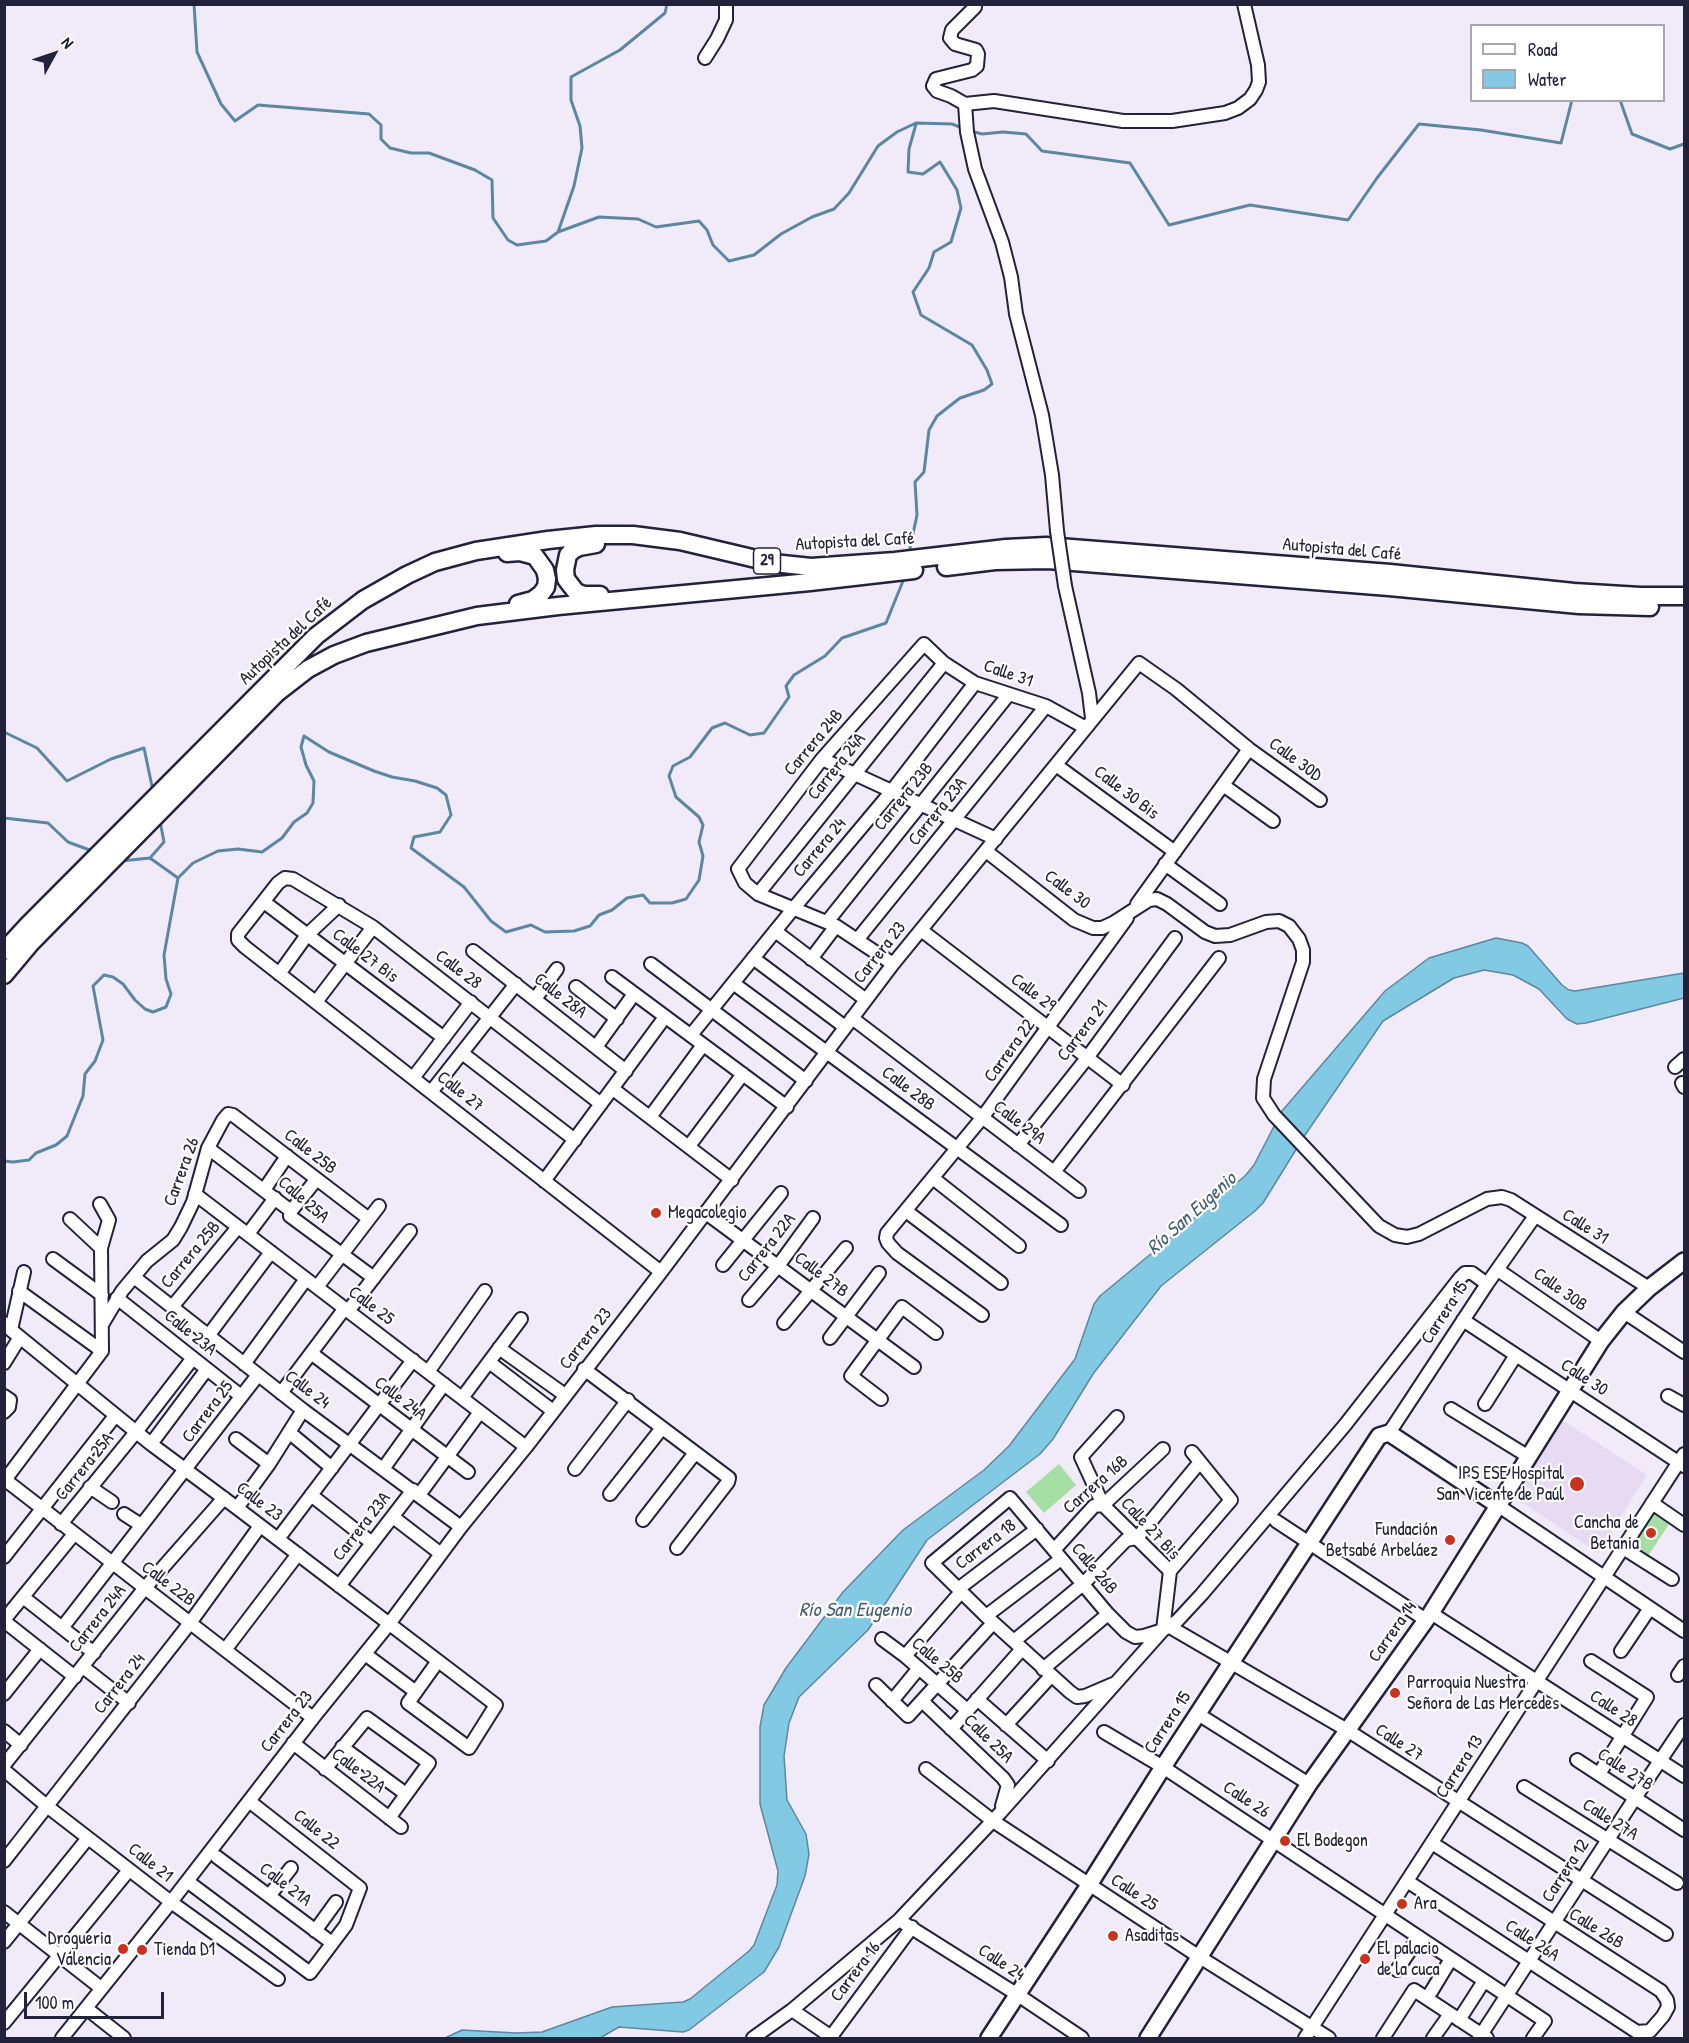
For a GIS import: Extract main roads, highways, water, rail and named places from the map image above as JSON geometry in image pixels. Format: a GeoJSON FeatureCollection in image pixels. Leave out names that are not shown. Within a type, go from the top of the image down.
{"type":"FeatureCollection","features":[{"type":"Feature","properties":{"kind":"highway","name":"Autopista del Café"},"geometry":{"type":"LineString","coordinates":[[4,951],[300,651],[348,610],[392,583],[435,562],[476,551],[596,535],[633,535],[680,541],[794,566],[830,567],[1006,548],[1046,546],[1390,573],[1574,592],[1684,596]]}},
{"type":"Feature","properties":{"kind":"highway"},"geometry":{"type":"LineString","coordinates":[[741,588],[686,586],[584,595],[576,592],[566,579],[566,562],[568,555],[579,547],[605,543],[640,544],[746,556]]}},
{"type":"Feature","properties":{"kind":"highway"},"geometry":{"type":"LineString","coordinates":[[348,610],[370,596],[427,573],[512,552],[527,553],[541,562],[545,570],[546,587],[533,600],[459,613],[366,643]]}},
{"type":"Feature","properties":{"kind":"highway","name":"Autopista del Café"},"geometry":{"type":"LineString","coordinates":[[4,975],[30,944],[292,680],[321,661],[366,643],[446,623],[489,615],[966,564],[1027,560],[1389,587],[1579,605],[1684,606]]}},
{"type":"Feature","properties":{"kind":"main road","name":"Carrera 14"},"geometry":{"type":"LineString","coordinates":[[1148,2038],[1272,1839],[1428,1617],[1601,1341],[1624,1312],[1649,1288],[1684,1261]]}},
{"type":"Feature","properties":{"kind":"main road","name":"Carrera 15"},"geometry":{"type":"LineString","coordinates":[[989,2038],[1379,1436],[1387,1433],[1499,1506]]}},
{"type":"Feature","properties":{"kind":"water","name":"Río San Eugenio"},"geometry":{"type":"Polygon","coordinates":[[[1496,938],[1528,946],[1569,990],[1575,991],[1684,973],[1684,998],[1577,1024],[1567,1019],[1539,989],[1513,975],[1484,970],[1454,978],[1383,1021],[1305,1135],[1263,1203],[1161,1286],[1093,1374],[1053,1439],[1040,1454],[927,1540],[868,1630],[799,1697],[789,1723],[784,1756],[787,1800],[806,1834],[809,1854],[805,1876],[779,1947],[764,1972],[689,2030],[683,2032],[619,2027],[600,2038],[445,2038],[462,2030],[542,2032],[612,2007],[683,2002],[690,1999],[749,1951],[754,1945],[777,1885],[778,1871],[760,1804],[760,1727],[764,1705],[786,1668],[843,1592],[903,1530],[984,1470],[1009,1446],[1075,1359],[1094,1304],[1100,1296],[1245,1176],[1254,1165],[1282,1111],[1385,991],[1429,958],[1496,938]]]}},
{"type":"Feature","properties":{"kind":"waterway"},"geometry":{"type":"LineString","coordinates":[[194,4],[197,52],[221,104],[235,121],[258,105],[369,114],[381,125],[381,139],[390,148],[411,153],[429,153],[475,170],[492,180],[493,218],[508,240],[517,245],[546,241],[558,232],[599,217],[638,219],[656,227],[699,221],[707,230],[713,245],[729,261],[754,255],[781,234],[812,217],[834,209],[849,193],[878,146],[897,132],[916,123],[952,124],[965,129]]}},
{"type":"Feature","properties":{"kind":"waterway"},"geometry":{"type":"LineString","coordinates":[[558,232],[574,186],[582,148],[580,126],[571,100],[571,77],[620,50],[665,13],[667,4]]}},
{"type":"Feature","properties":{"kind":"waterway"},"geometry":{"type":"LineString","coordinates":[[971,131],[982,134],[1003,132],[1026,134],[1042,151],[1130,163],[1169,225],[1250,205],[1348,220],[1419,124],[1481,130],[1561,143],[1571,102]]}},
{"type":"Feature","properties":{"kind":"waterway"},"geometry":{"type":"LineString","coordinates":[[1621,102],[1632,134],[1670,149],[1684,144]]}},
{"type":"Feature","properties":{"kind":"waterway"},"geometry":{"type":"LineString","coordinates":[[910,548],[917,515],[915,482],[924,472],[929,430],[937,416],[960,398],[984,390],[992,384],[987,370],[972,345],[921,315],[913,292],[929,268],[934,252],[951,242],[961,208],[957,190],[940,162],[923,174],[908,172],[909,149],[916,124]]}},
{"type":"Feature","properties":{"kind":"waterway"},"geometry":{"type":"LineString","coordinates":[[4,1161],[29,1160],[36,1153],[56,1145],[67,1136],[83,1096],[85,1074],[95,1061],[103,1040],[93,986],[104,975],[113,977],[123,984],[145,1009],[153,1012],[166,1007],[171,994],[166,979],[164,955],[178,878],[193,863],[218,851],[238,849],[262,852],[282,838],[294,822],[307,813],[313,803],[314,781],[301,747],[304,736],[329,752],[374,771],[437,788],[446,795],[451,815],[440,832],[414,837],[411,848],[464,887],[491,921],[506,932],[531,925],[545,932],[574,931],[590,926],[599,915],[612,910],[627,898],[643,895],[650,903],[672,903],[686,899],[699,880],[703,856],[699,842],[703,825],[699,817],[676,797],[669,776],[673,766],[690,757],[712,728],[725,723],[750,735],[764,733],[789,697],[786,686],[794,675],[825,656],[842,638],[886,623],[903,581]]}},
{"type":"Feature","properties":{"kind":"waterway"},"geometry":{"type":"LineString","coordinates":[[4,732],[37,748],[67,781],[111,759],[144,748],[153,791]]}},
{"type":"Feature","properties":{"kind":"waterway"},"geometry":{"type":"LineString","coordinates":[[4,818],[48,823],[68,842],[95,852]]}},
{"type":"Feature","properties":{"kind":"waterway"},"geometry":{"type":"LineString","coordinates":[[150,858],[164,842],[160,821]]}},
{"type":"Feature","properties":{"kind":"waterway"},"geometry":{"type":"LineString","coordinates":[[121,861],[150,858],[178,878]]}},
{"type":"Feature","properties":{"kind":"place","name":"Megacolegio"},"geometry":{"type":"Point","coordinates":[656,1213]}},
{"type":"Feature","properties":{"kind":"place","name":"IPS ESE Hospital San Vicente de Paúl"},"geometry":{"type":"Point","coordinates":[1577,1484]}},
{"type":"Feature","properties":{"kind":"place","name":"Cancha de Betania"},"geometry":{"type":"Point","coordinates":[1651,1533]}},
{"type":"Feature","properties":{"kind":"place","name":"Fundación Betsabé Arbeláez"},"geometry":{"type":"Point","coordinates":[1450,1540]}},
{"type":"Feature","properties":{"kind":"place","name":"Parroquia Nuestra Señora de Las Mercedes"},"geometry":{"type":"Point","coordinates":[1395,1693]}},
{"type":"Feature","properties":{"kind":"place","name":"El Bodegon"},"geometry":{"type":"Point","coordinates":[1285,1841]}},
{"type":"Feature","properties":{"kind":"place","name":"Ara"},"geometry":{"type":"Point","coordinates":[1402,1904]}},
{"type":"Feature","properties":{"kind":"place","name":"Asaditas"},"geometry":{"type":"Point","coordinates":[1113,1936]}},
{"type":"Feature","properties":{"kind":"place","name":"Drogueria Valencia"},"geometry":{"type":"Point","coordinates":[123,1949]}},
{"type":"Feature","properties":{"kind":"place","name":"Tienda D1"},"geometry":{"type":"Point","coordinates":[142,1950]}},
{"type":"Feature","properties":{"kind":"place","name":"El palacio de la cuca"},"geometry":{"type":"Point","coordinates":[1365,1959]}}]}
